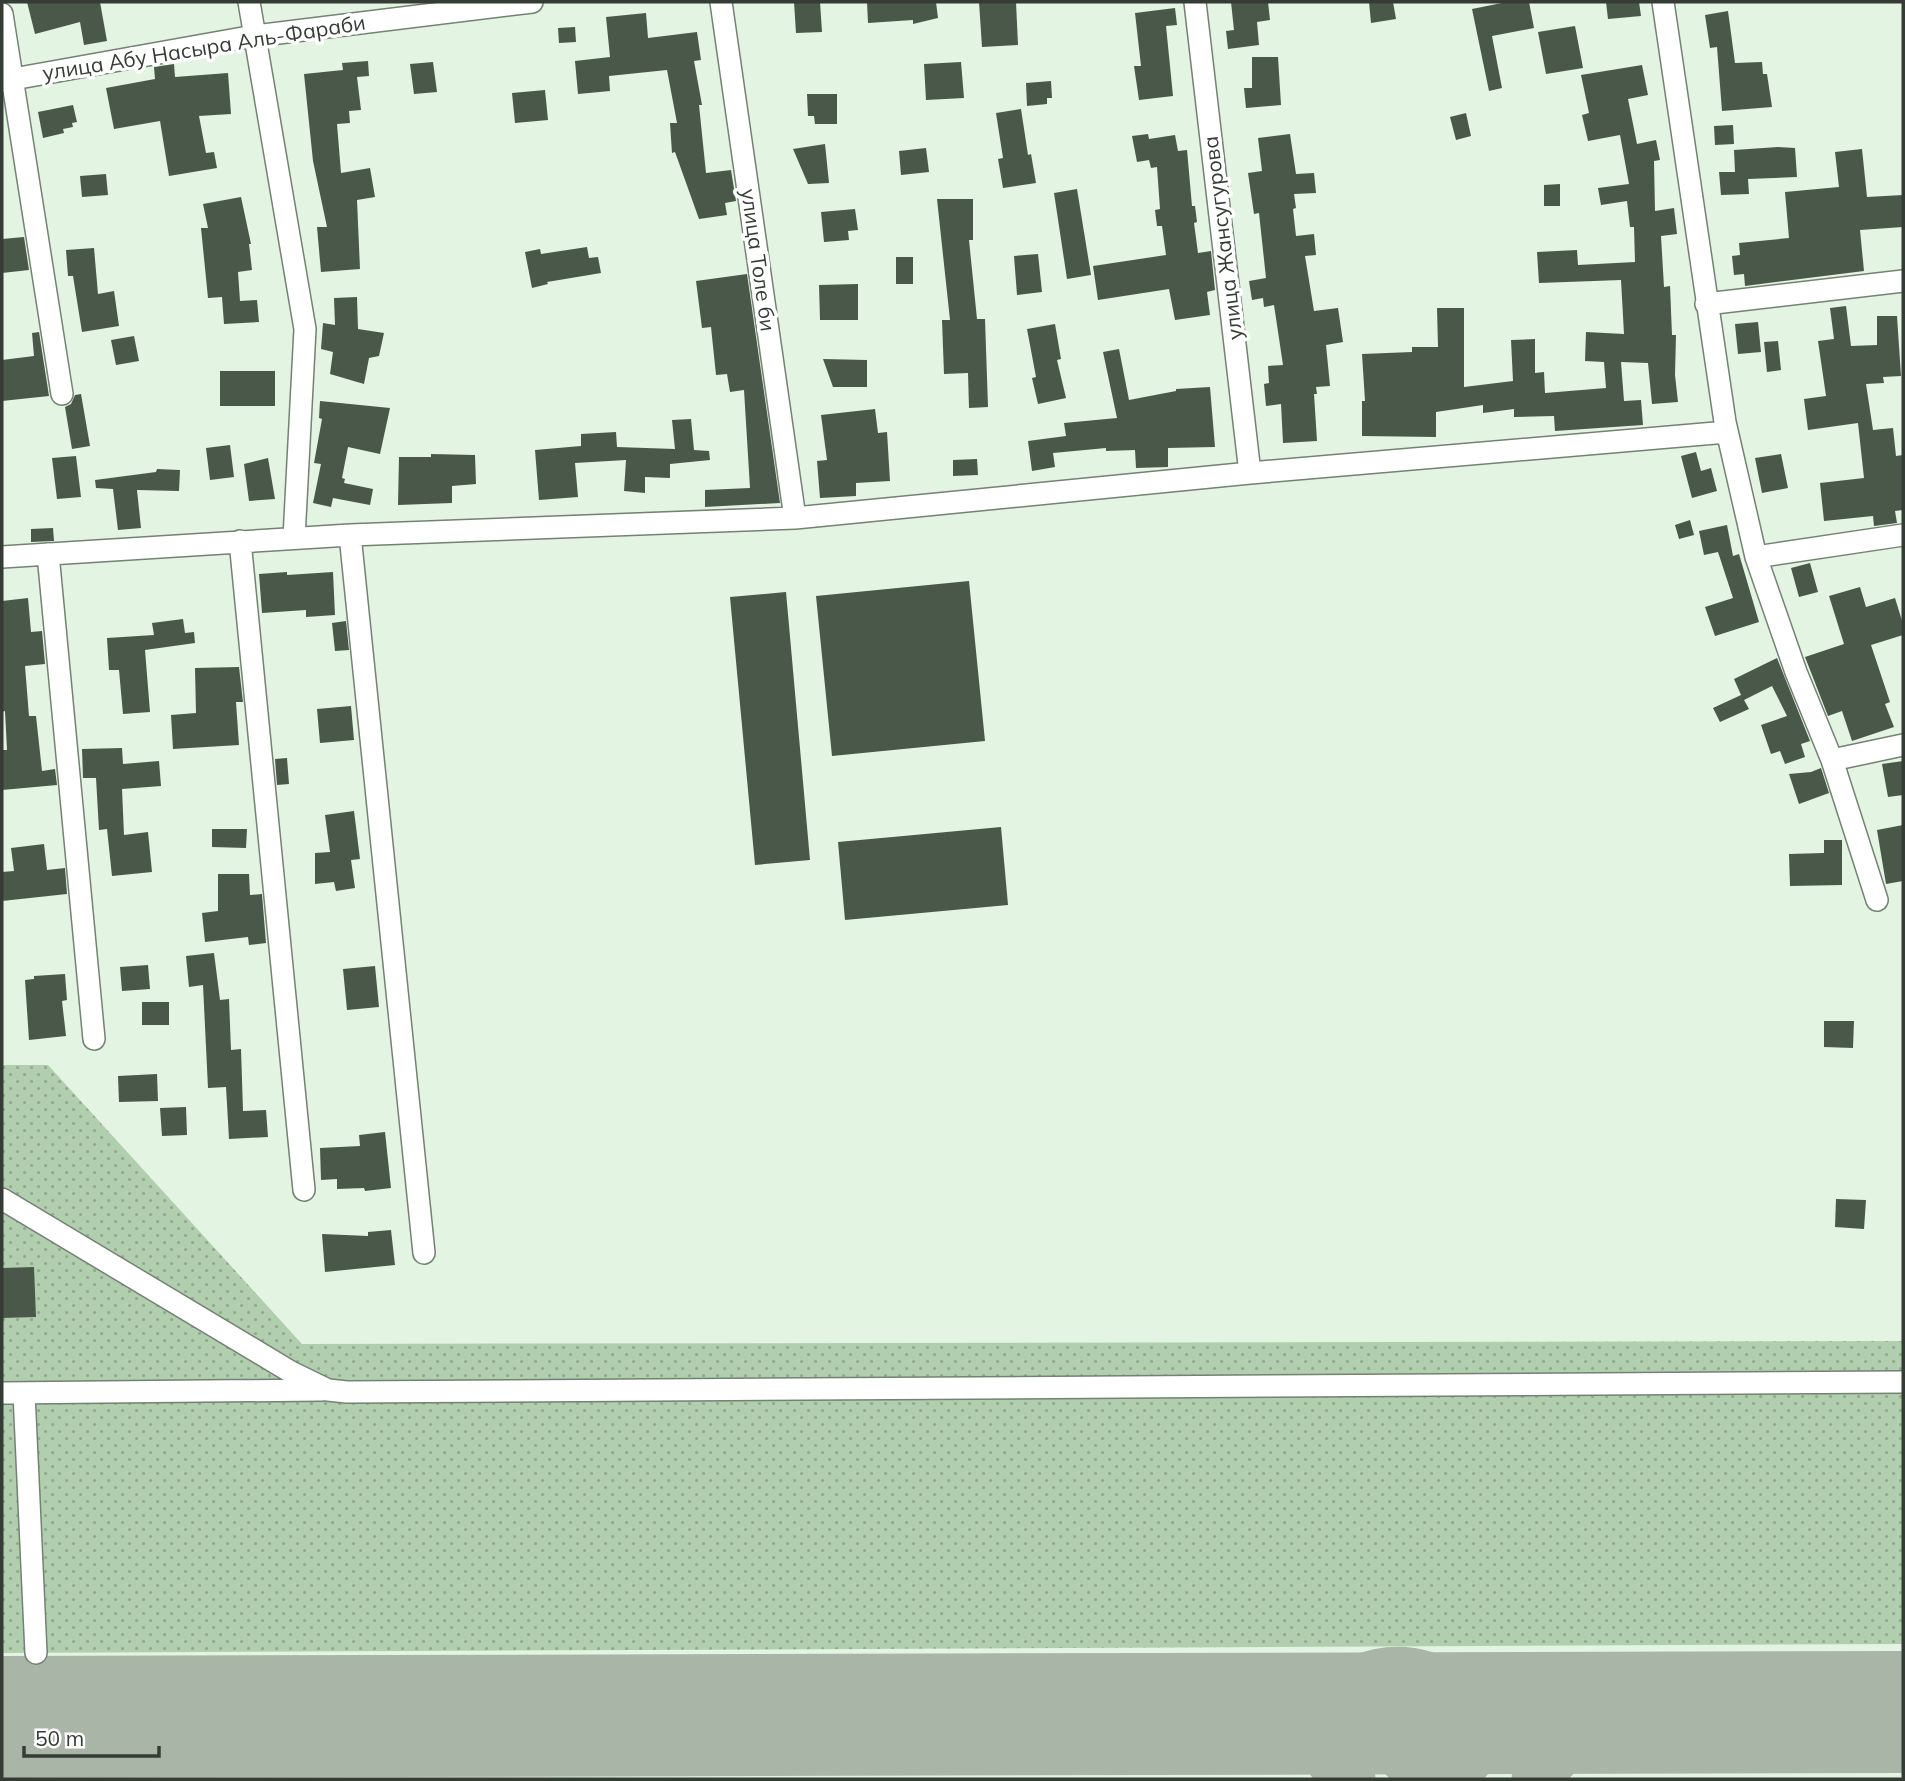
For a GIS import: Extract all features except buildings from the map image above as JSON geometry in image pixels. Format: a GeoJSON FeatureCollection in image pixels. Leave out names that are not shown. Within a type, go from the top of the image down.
{"type":"FeatureCollection","features":[{"type":"Feature","properties":{"kind":"street"},"geometry":{"type":"LineString","coordinates":[[249,2],[305,329],[294,538]]}},
{"type":"Feature","properties":{"kind":"street","name":"улица Абу Насыра Аль-Фараби"},"geometry":{"type":"LineString","coordinates":[[7,80],[254,36],[532,2]]}},
{"type":"Feature","properties":{"kind":"street","name":"улица Толе би"},"geometry":{"type":"LineString","coordinates":[[721,2],[795,518]]}},
{"type":"Feature","properties":{"kind":"street","name":"улица Жансугурова"},"geometry":{"type":"LineString","coordinates":[[1195,2],[1250,473]]}},
{"type":"Feature","properties":{"kind":"street"},"geometry":{"type":"LineString","coordinates":[[1663,2],[1727,432],[1756,557],[1796,672],[1832,760],[1877,900]]}},
{"type":"Feature","properties":{"kind":"street"},"geometry":{"type":"LineString","coordinates":[[2,14],[7,80],[62,394]]}},
{"type":"Feature","properties":{"kind":"street"},"geometry":{"type":"LineString","coordinates":[[1706,304],[1903,281]]}},
{"type":"Feature","properties":{"kind":"street"},"geometry":{"type":"LineString","coordinates":[[2,556],[350,535],[795,518],[1250,473],[1727,432]]}},
{"type":"Feature","properties":{"kind":"street"},"geometry":{"type":"LineString","coordinates":[[350,535],[424,1253]]}},
{"type":"Feature","properties":{"kind":"street"},"geometry":{"type":"LineString","coordinates":[[1756,557],[1903,535]]}},
{"type":"Feature","properties":{"kind":"street"},"geometry":{"type":"LineString","coordinates":[[240,541],[304,1190]]}},
{"type":"Feature","properties":{"kind":"street"},"geometry":{"type":"LineString","coordinates":[[48,554],[94,1039]]}},
{"type":"Feature","properties":{"kind":"street"},"geometry":{"type":"LineString","coordinates":[[1832,760],[1903,745]]}},
{"type":"Feature","properties":{"kind":"street"},"geometry":{"type":"LineString","coordinates":[[2,1199],[291,1372],[328,1390]]}},
{"type":"Feature","properties":{"kind":"street"},"geometry":{"type":"LineString","coordinates":[[2,1393],[1903,1382]]}},
{"type":"Feature","properties":{"kind":"street"},"geometry":{"type":"LineString","coordinates":[[24,1393],[36,1653]]}},
{"type":"Feature","properties":{"kind":"green space"},"geometry":{"type":"Polygon","coordinates":[[[2,1065],[48,1065],[302,1344],[1903,1341],[1903,1644],[2,1653],[2,1065]]]}},
{"type":"Feature","properties":{"kind":"taxiway"},"geometry":{"type":"LineString","coordinates":[[1351,1779],[1335,1767],[1327,1756],[1322,1737],[1323,1723],[1326,1711],[1337,1696],[1365,1677],[1400,1671],[1419,1674],[1487,1703],[1522,1713]]}},
{"type":"Feature","properties":{"kind":"taxiway"},"geometry":{"type":"LineString","coordinates":[[1454,1779],[1481,1747],[1542,1713]]}},
{"type":"Feature","properties":{"kind":"taxiway"},"geometry":{"type":"LineString","coordinates":[[1536,1779],[1582,1732],[1627,1713]]}},
{"type":"Feature","properties":{"kind":"taxiway"},"geometry":{"type":"LineString","coordinates":[[1323,1714],[1378,1738],[1401,1755],[1421,1779]]}},
{"type":"Feature","properties":{"kind":"runway"},"geometry":{"type":"LineString","coordinates":[[2,1717],[1903,1712]]}}]}
